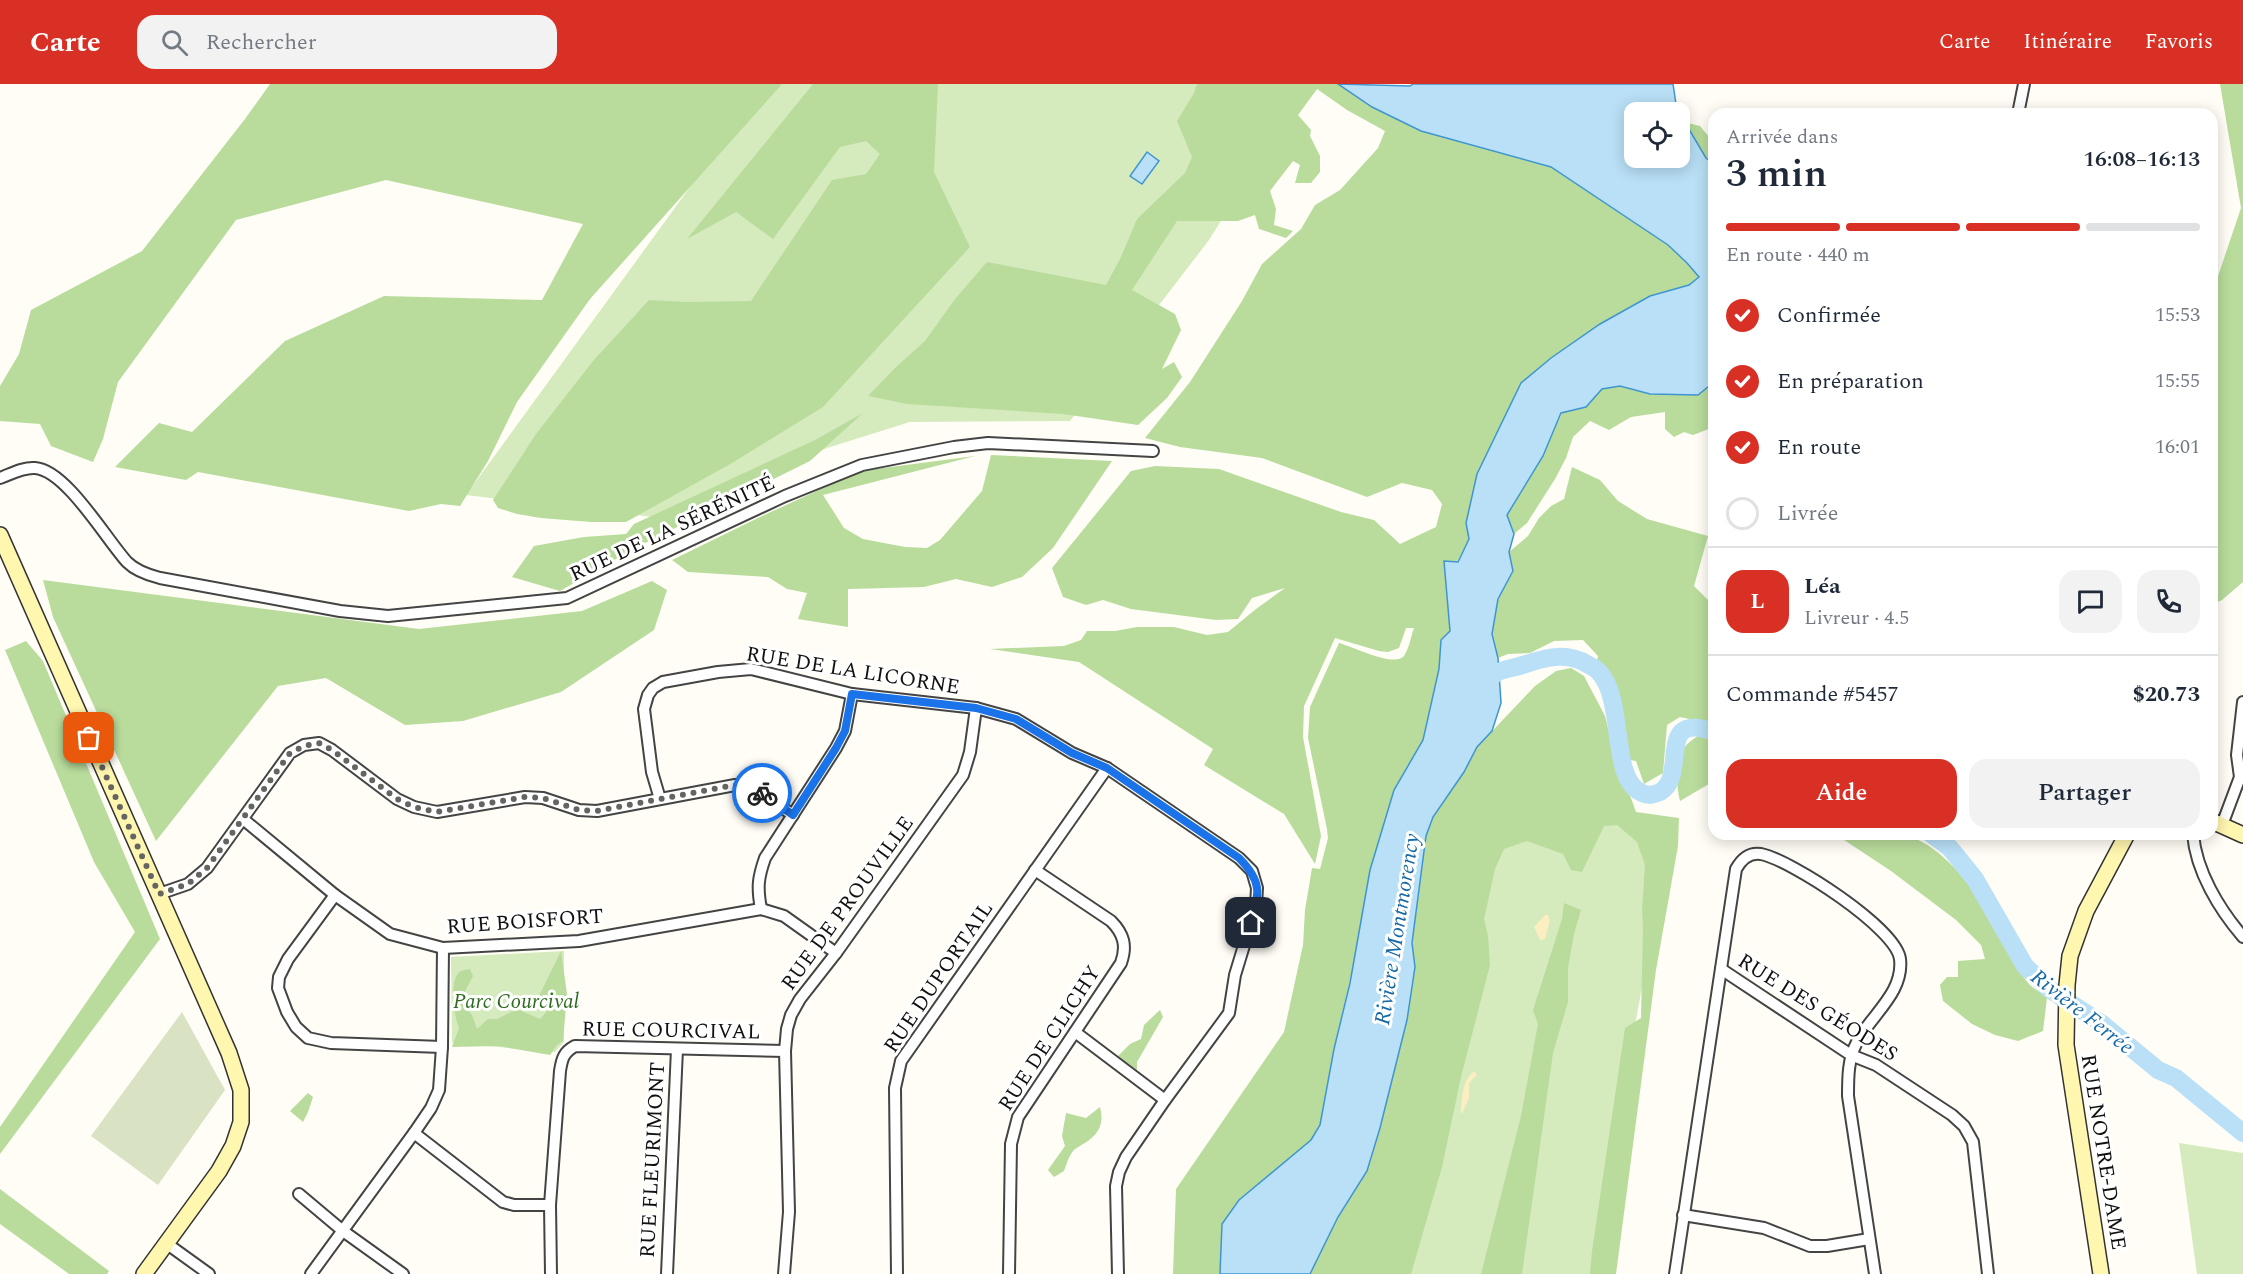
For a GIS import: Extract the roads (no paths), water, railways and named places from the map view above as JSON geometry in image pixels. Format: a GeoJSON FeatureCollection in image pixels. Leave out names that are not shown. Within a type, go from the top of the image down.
{"type":"FeatureCollection","features":[{"type":"Feature","properties":{"kind":"main road"},"geometry":{"type":"LineString","coordinates":[[0,535],[229,1053],[241,1090],[241,1122],[233,1146],[219,1171],[144,1274]]}},
{"type":"Feature","properties":{"kind":"main road"},"geometry":{"type":"LineString","coordinates":[[2218,823],[2243,835]]}},
{"type":"Feature","properties":{"kind":"main road","name":"RUE NOTRE-DAME"},"geometry":{"type":"LineString","coordinates":[[2101,1274],[2066,1045],[2067,985],[2070,956],[2086,910],[2124,840]]}},
{"type":"Feature","properties":{"kind":"street"},"geometry":{"type":"LineString","coordinates":[[2019,108],[2024,84]]}},
{"type":"Feature","properties":{"kind":"street","name":"RUE DE LA SÉRÉNITÉ"},"geometry":{"type":"LineString","coordinates":[[0,478],[36,467],[57,477],[129,563],[143,573],[340,611],[388,616],[567,598],[785,496],[862,465],[954,447],[988,443],[1153,451]]}},
{"type":"Feature","properties":{"kind":"street","name":"RUE DE LA LICORNE"},"geometry":{"type":"LineString","coordinates":[[660,799],[652,772],[644,709],[648,695],[663,681],[751,669],[852,694],[976,708],[1016,719],[1072,753],[1107,768],[1239,858],[1252,871],[1257,888],[1256,906],[1235,975],[1228,1013],[1165,1100],[1126,1157],[1119,1172],[1116,1186],[1118,1274]]}},
{"type":"Feature","properties":{"kind":"street"},"geometry":{"type":"LineString","coordinates":[[836,953],[784,916],[761,909],[757,890],[765,858],[845,731],[852,694]]}},
{"type":"Feature","properties":{"kind":"street"},"geometry":{"type":"LineString","coordinates":[[2218,821],[2240,777],[2237,755],[2243,702]]}},
{"type":"Feature","properties":{"kind":"street","name":"RUE DE PROUVILLE"},"geometry":{"type":"LineString","coordinates":[[784,1274],[789,1212],[785,1051],[791,1015],[800,999],[836,953],[963,775],[976,708]]}},
{"type":"Feature","properties":{"kind":"street"},"geometry":{"type":"LineString","coordinates":[[159,894],[188,884],[207,868],[290,753],[304,746],[319,743],[332,750],[397,799],[414,807],[437,812],[525,797],[543,798],[579,810],[597,811],[735,785],[753,788],[793,815]]}},
{"type":"Feature","properties":{"kind":"street","name":"RUE DUPORTAIL"},"geometry":{"type":"LineString","coordinates":[[897,1274],[895,1088],[901,1061],[1107,768]]}},
{"type":"Feature","properties":{"kind":"street","name":"RUE BOISFORT"},"geometry":{"type":"LineString","coordinates":[[243,819],[335,895],[390,934],[443,948],[579,941],[761,909]]}},
{"type":"Feature","properties":{"kind":"street"},"geometry":{"type":"LineString","coordinates":[[2194,840],[2200,866],[2216,899],[2243,937]]}},
{"type":"Feature","properties":{"kind":"street"},"geometry":{"type":"LineString","coordinates":[[1721,969],[1736,869],[1741,860],[1749,855],[1760,854],[1782,863],[1839,896],[1877,925],[1892,942],[1900,957],[1900,973],[1894,988],[1857,1041],[1848,1071],[1848,1096],[1875,1274]]}},
{"type":"Feature","properties":{"kind":"street","name":"RUE DE CLICHY"},"geometry":{"type":"LineString","coordinates":[[1009,1274],[1013,1130],[1018,1117],[1121,963],[1125,951],[1119,929],[1111,921],[1035,870]]}},
{"type":"Feature","properties":{"kind":"street"},"geometry":{"type":"LineString","coordinates":[[335,895],[288,959],[279,977],[278,988],[287,1012],[296,1027],[308,1038],[331,1043],[442,1047]]}},
{"type":"Feature","properties":{"kind":"street"},"geometry":{"type":"LineString","coordinates":[[311,1274],[414,1133],[431,1108],[439,1090],[443,948]]}},
{"type":"Feature","properties":{"kind":"street","name":"RUE DES GÉODES"},"geometry":{"type":"LineString","coordinates":[[1675,1274],[1721,969],[1851,1055],[1885,1071],[1952,1115],[1964,1126],[1973,1142],[1988,1274]]}},
{"type":"Feature","properties":{"kind":"street"},"geometry":{"type":"LineString","coordinates":[[1075,1032],[1165,1100]]}},
{"type":"Feature","properties":{"kind":"street","name":"RUE COURCIVAL"},"geometry":{"type":"LineString","coordinates":[[551,1274],[550,1205],[560,1071],[566,1051],[575,1046],[785,1051]]}},
{"type":"Feature","properties":{"kind":"street","name":"RUE FLEURIMONT"},"geometry":{"type":"LineString","coordinates":[[667,1274],[677,1049]]}},
{"type":"Feature","properties":{"kind":"street"},"geometry":{"type":"LineString","coordinates":[[414,1133],[503,1202],[514,1205],[550,1205]]}},
{"type":"Feature","properties":{"kind":"street"},"geometry":{"type":"LineString","coordinates":[[299,1194],[343,1231],[403,1274]]}},
{"type":"Feature","properties":{"kind":"street"},"geometry":{"type":"LineString","coordinates":[[1683,1215],[1755,1226],[1810,1246],[1827,1246],[1869,1239]]}},
{"type":"Feature","properties":{"kind":"street"},"geometry":{"type":"LineString","coordinates":[[166,1243],[209,1274]]}},
{"type":"Feature","properties":{"kind":"water","name":"Rivière Montmorency"},"geometry":{"type":"Polygon","coordinates":[[[1338,84],[1410,86],[1413,84],[1673,84],[1676,102],[1624,102],[1624,168],[1690,168],[1690,131],[1708,160],[1708,387],[1698,395],[1650,394],[1620,386],[1602,389],[1586,407],[1561,413],[1543,456],[1507,515],[1514,534],[1509,552],[1513,571],[1498,599],[1492,634],[1498,658],[1501,703],[1492,731],[1477,747],[1464,772],[1433,817],[1426,836],[1412,943],[1415,967],[1407,1020],[1367,1171],[1338,1217],[1310,1274],[1220,1274],[1222,1224],[1239,1200],[1311,1140],[1320,1125],[1334,1049],[1350,983],[1370,870],[1394,790],[1423,740],[1439,669],[1441,640],[1450,631],[1444,561],[1458,562],[1469,539],[1466,523],[1477,474],[1521,383],[1551,358],[1600,324],[1650,296],[1689,285],[1699,277],[1668,245],[1551,167],[1421,131],[1372,107],[1338,84]]]}},
{"type":"Feature","properties":{"kind":"water"},"geometry":{"type":"Polygon","coordinates":[[[1147,152],[1159,161],[1142,184],[1130,176],[1147,152]]]}},
{"type":"Feature","properties":{"kind":"waterway","name":"Rivière Ferrée"},"geometry":{"type":"LineString","coordinates":[[1484,687],[1488,680],[1502,670],[1549,658],[1572,658],[1593,668],[1599,672],[1607,685],[1612,701],[1625,772],[1632,785],[1647,795],[1660,792],[1668,784],[1678,737],[1684,730],[1696,728],[1708,731]]}},
{"type":"Feature","properties":{"kind":"waterway","name":"Rivière Ferrée"},"geometry":{"type":"LineString","coordinates":[[1939,840],[1950,848],[1975,879],[2025,966],[2049,989],[2101,1023],[2158,1070],[2176,1078],[2243,1133]]}},
{"type":"Feature","properties":{"kind":"park label","name":"Parc Courcival"},"geometry":{"type":"Point","coordinates":[516,1001]}}]}
